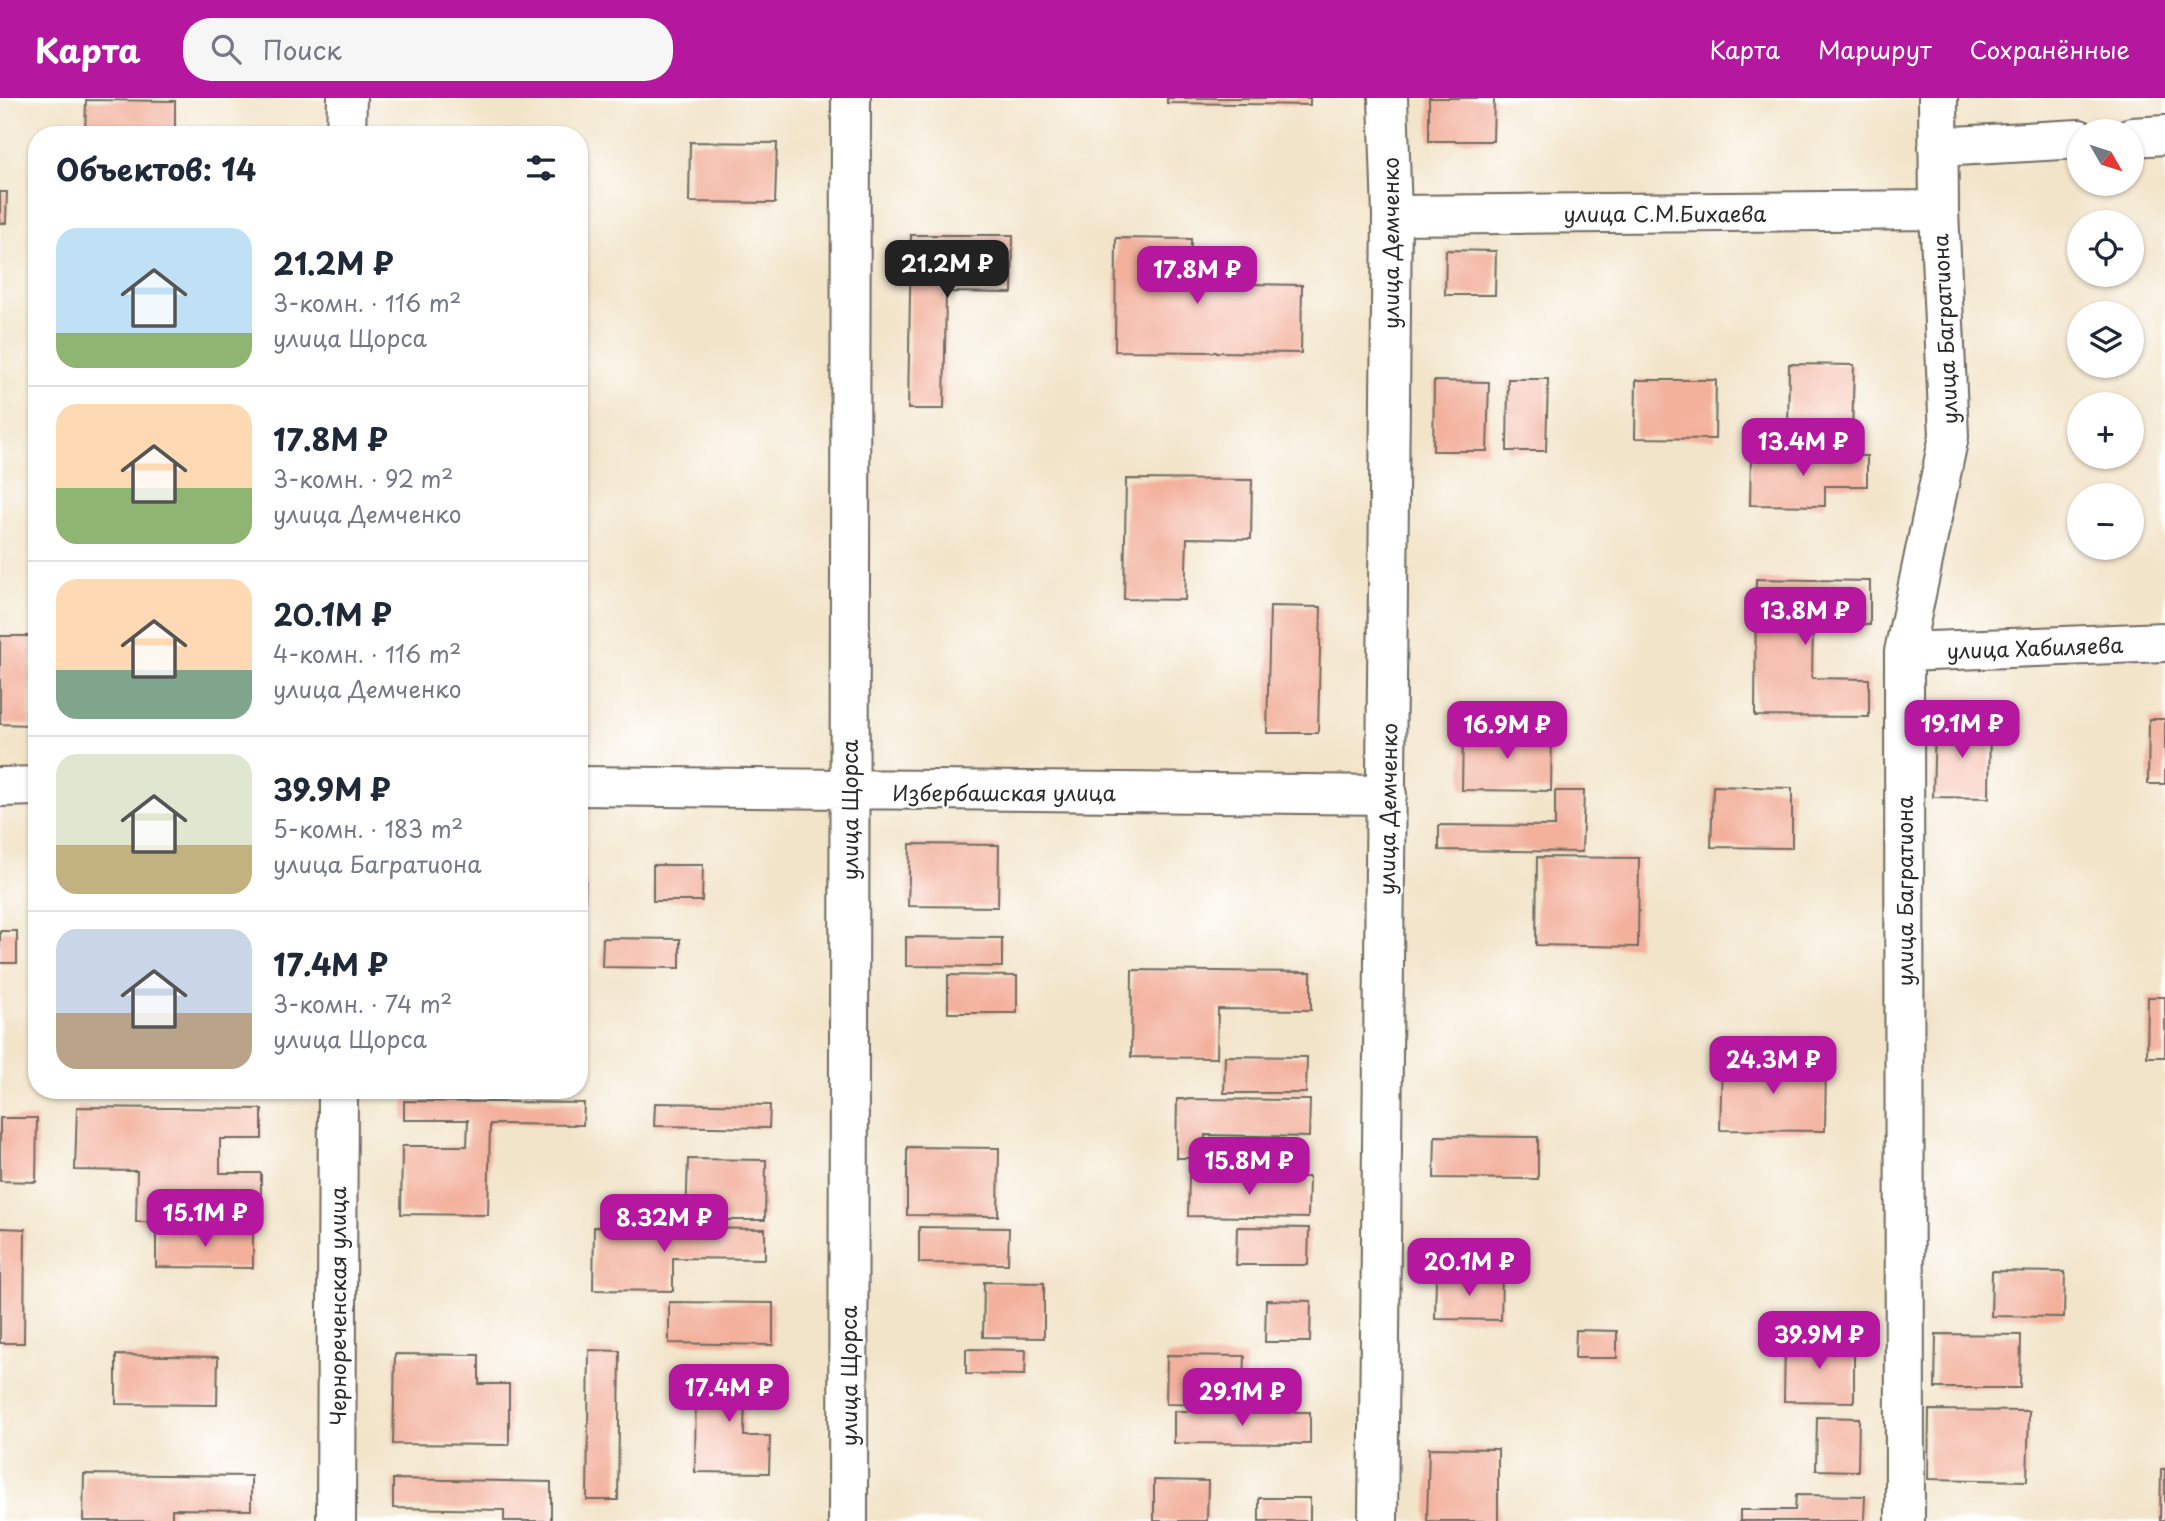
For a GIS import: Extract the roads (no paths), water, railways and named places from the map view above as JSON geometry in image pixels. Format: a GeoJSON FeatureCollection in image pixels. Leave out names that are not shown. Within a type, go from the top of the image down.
{"type":"FeatureCollection","features":[{"type":"Feature","properties":{"kind":"street"},"geometry":{"type":"LineString","coordinates":[[346,126],[347,98]]}},
{"type":"Feature","properties":{"kind":"street","name":"улица Щорса"},"geometry":{"type":"LineString","coordinates":[[848,1521],[851,98]]}},
{"type":"Feature","properties":{"kind":"street","name":"улица Демченко"},"geometry":{"type":"LineString","coordinates":[[1378,1521],[1392,215],[1388,98]]}},
{"type":"Feature","properties":{"kind":"street","name":"улица Багратиона"},"geometry":{"type":"LineString","coordinates":[[1905,1521],[1904,652],[1950,436],[1939,210],[1938,98]]}},
{"type":"Feature","properties":{"kind":"street"},"geometry":{"type":"LineString","coordinates":[[2144,136],[2165,135]]}},
{"type":"Feature","properties":{"kind":"street"},"geometry":{"type":"LineString","coordinates":[[1938,146],[2067,140]]}},
{"type":"Feature","properties":{"kind":"street","name":"улица С.М.Бихаева"},"geometry":{"type":"LineString","coordinates":[[1392,215],[1939,210]]}},
{"type":"Feature","properties":{"kind":"street","name":"улица Хабиляева"},"geometry":{"type":"LineString","coordinates":[[1904,652],[2165,642]]}},
{"type":"Feature","properties":{"kind":"street"},"geometry":{"type":"LineString","coordinates":[[0,787],[28,786]]}},
{"type":"Feature","properties":{"kind":"street","name":"Избербашская улица"},"geometry":{"type":"LineString","coordinates":[[588,786],[1387,795]]}},
{"type":"Feature","properties":{"kind":"street","name":"Чернореченская улица"},"geometry":{"type":"LineString","coordinates":[[336,1521],[338,1099]]}}]}
